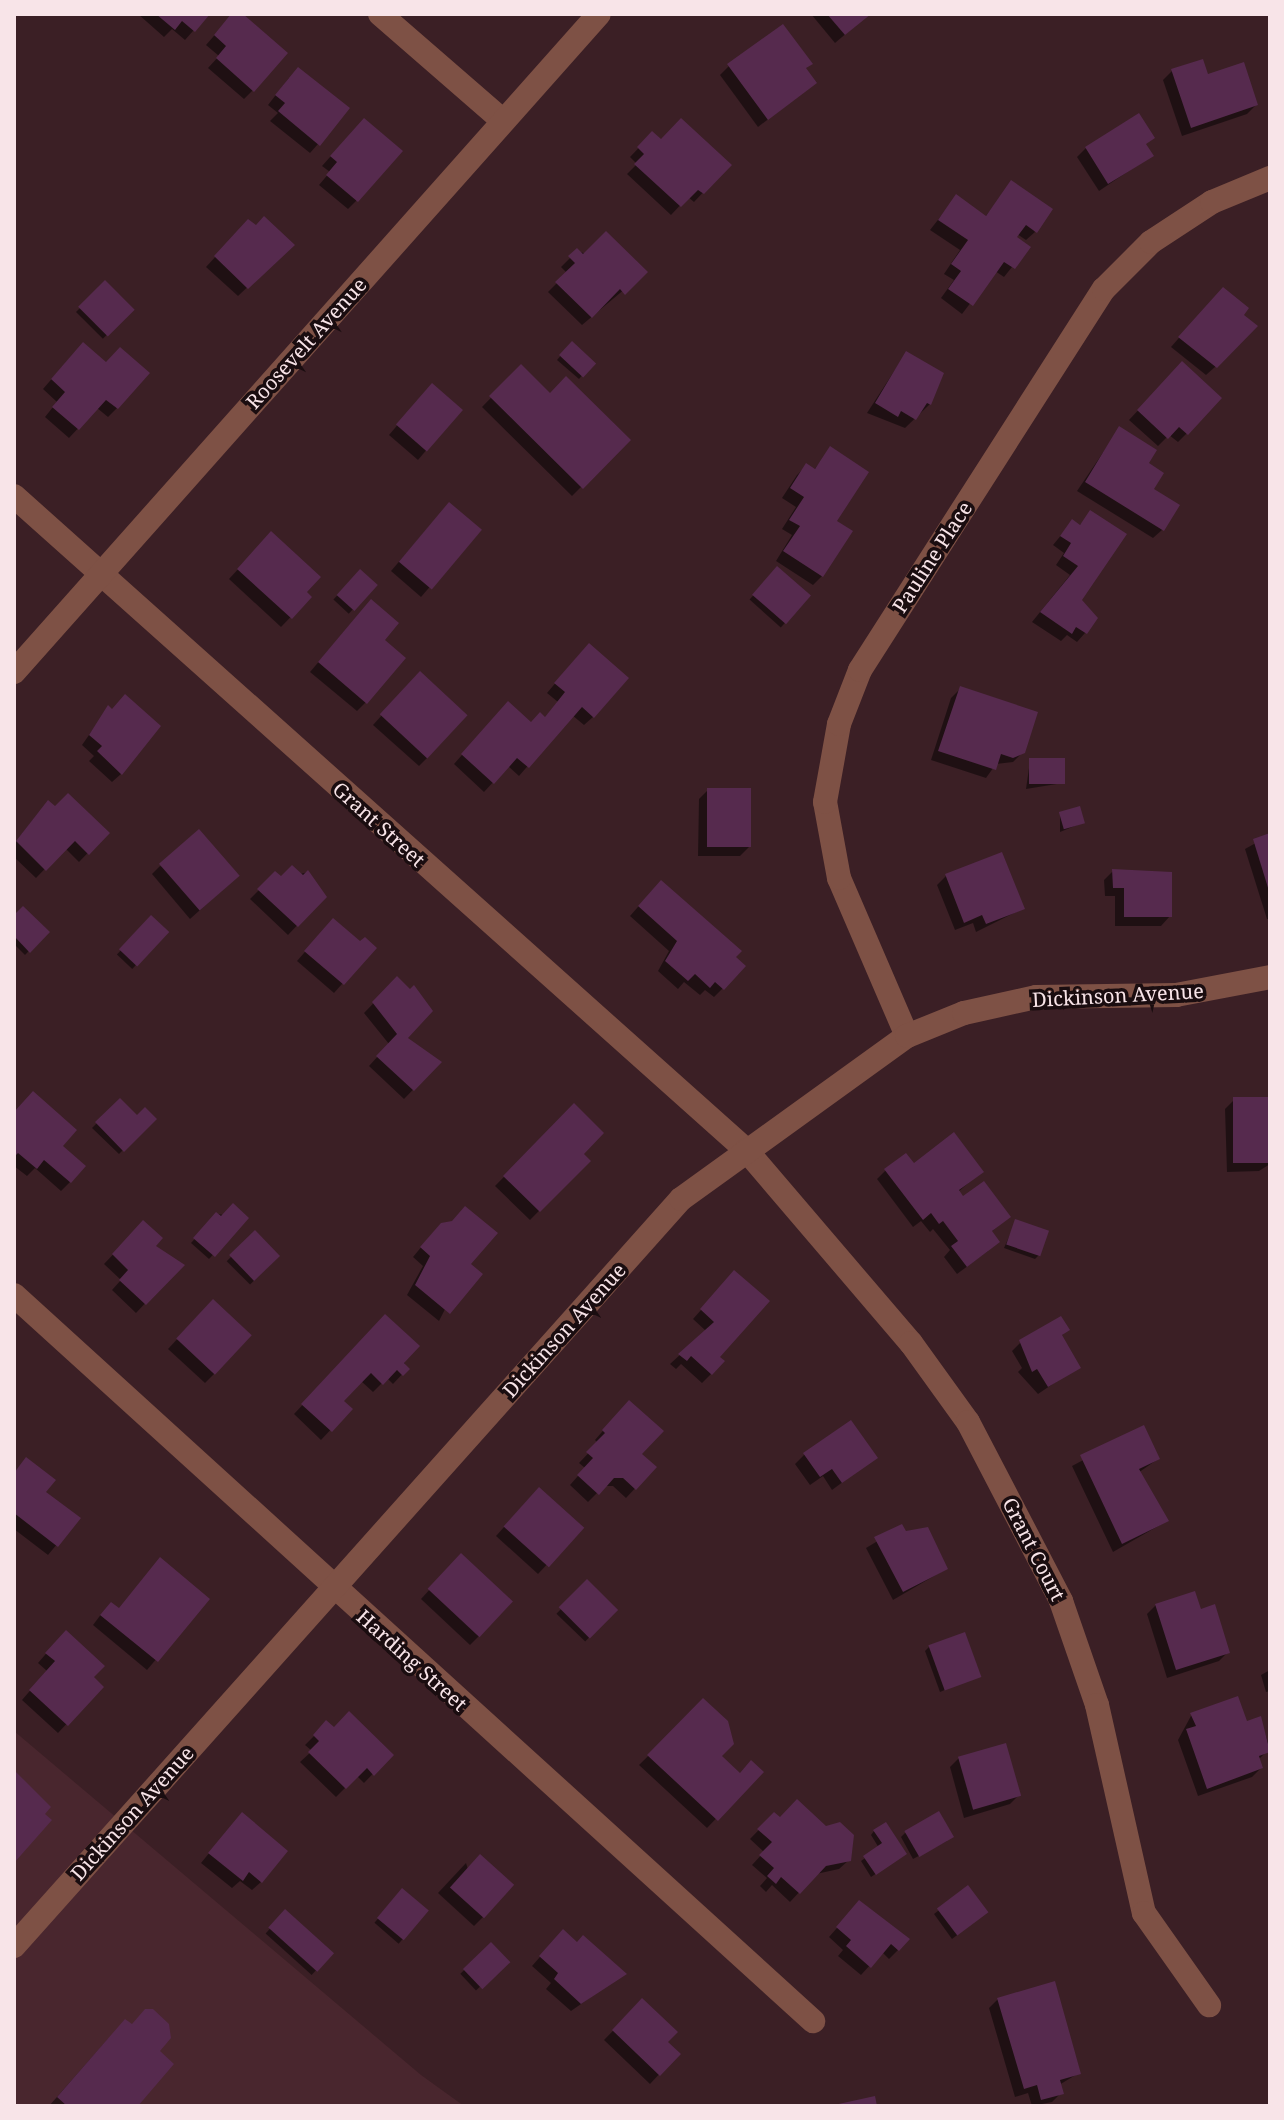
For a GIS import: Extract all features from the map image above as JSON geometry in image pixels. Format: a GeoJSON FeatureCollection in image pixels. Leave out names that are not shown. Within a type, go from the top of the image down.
{"type":"FeatureCollection","features":[{"type":"Feature","properties":{"kind":"street"},"geometry":{"type":"LineString","coordinates":[[380,14],[503,121]]}},
{"type":"Feature","properties":{"kind":"street","name":"Roosevelt Avenue"},"geometry":{"type":"LineString","coordinates":[[14,672],[599,14]]}},
{"type":"Feature","properties":{"kind":"street","name":"Pauline Place"},"geometry":{"type":"LineString","coordinates":[[907,1036],[839,878],[825,802],[839,724],[860,670],[1104,289],[1151,242],[1212,202],[1270,178]]}},
{"type":"Feature","properties":{"kind":"street","name":"Grant Street"},"geometry":{"type":"LineString","coordinates":[[14,496],[746,1150]]}},
{"type":"Feature","properties":{"kind":"street","name":"Dickinson Avenue"},"geometry":{"type":"LineString","coordinates":[[14,1946],[681,1199],[907,1036],[964,1013],[1036,997],[1176,995],[1270,977]]}},
{"type":"Feature","properties":{"kind":"street","name":"Grant Court"},"geometry":{"type":"LineString","coordinates":[[746,1150],[850,1268],[968,1422],[1061,1601],[1097,1705],[1144,1913],[1209,2005]]}},
{"type":"Feature","properties":{"kind":"street","name":"Harding Street"},"geometry":{"type":"LineString","coordinates":[[14,1295],[813,2021]]}},
{"type":"Feature","properties":{"kind":"shaded area"},"geometry":{"type":"Polygon","coordinates":[[[14,1731],[421,2075],[464,2106],[14,2106],[14,1731]]]}},
{"type":"Feature","properties":{"kind":"building"},"geometry":{"type":"Polygon","coordinates":[[[156,14],[210,14],[195,32],[182,21],[175,30],[156,14]]]}},
{"type":"Feature","properties":{"kind":"building"},"geometry":{"type":"Polygon","coordinates":[[[231,14],[243,14],[288,53],[254,92],[216,58],[226,46],[214,35],[231,14]]]}},
{"type":"Feature","properties":{"kind":"building"},"geometry":{"type":"Polygon","coordinates":[[[827,14],[871,14],[845,35],[827,14]]]}},
{"type":"Feature","properties":{"kind":"building"},"geometry":{"type":"Polygon","coordinates":[[[783,24],[813,64],[806,68],[817,83],[768,120],[727,64],[783,24]]]}},
{"type":"Feature","properties":{"kind":"building"},"geometry":{"type":"Polygon","coordinates":[[[1203,59],[1208,74],[1244,62],[1258,105],[1191,128],[1171,69],[1203,59]]]}},
{"type":"Feature","properties":{"kind":"building"},"geometry":{"type":"Polygon","coordinates":[[[298,67],[350,108],[320,146],[278,111],[285,103],[275,95],[298,67]]]}},
{"type":"Feature","properties":{"kind":"building"},"geometry":{"type":"Polygon","coordinates":[[[1139,113],[1155,138],[1146,144],[1154,156],[1108,184],[1085,147],[1139,113]]]}},
{"type":"Feature","properties":{"kind":"building"},"geometry":{"type":"Polygon","coordinates":[[[364,118],[403,151],[358,202],[326,175],[337,162],[330,156],[364,118]]]}},
{"type":"Feature","properties":{"kind":"building"},"geometry":{"type":"Polygon","coordinates":[[[681,118],[732,165],[704,194],[698,190],[681,207],[634,164],[644,154],[637,147],[652,131],[661,139],[681,118]]]}},
{"type":"Feature","properties":{"kind":"building"},"geometry":{"type":"Polygon","coordinates":[[[1011,180],[1053,209],[1037,233],[1026,225],[1017,237],[1031,247],[1015,269],[1004,262],[973,306],[948,289],[961,271],[951,264],[968,240],[938,220],[956,194],[986,216],[1011,180]]]}},
{"type":"Feature","properties":{"kind":"building"},"geometry":{"type":"Polygon","coordinates":[[[264,216],[295,245],[248,289],[214,256],[248,219],[256,225],[264,216]]]}},
{"type":"Feature","properties":{"kind":"building"},"geometry":{"type":"Polygon","coordinates":[[[606,231],[648,272],[625,295],[620,289],[592,318],[555,282],[575,263],[568,256],[577,248],[583,254],[606,231]]]}},
{"type":"Feature","properties":{"kind":"building"},"geometry":{"type":"Polygon","coordinates":[[[105,280],[135,310],[108,337],[78,307],[105,280]]]}},
{"type":"Feature","properties":{"kind":"building"},"geometry":{"type":"Polygon","coordinates":[[[1223,287],[1249,308],[1244,315],[1258,326],[1217,368],[1178,337],[1223,287]]]}},
{"type":"Feature","properties":{"kind":"building"},"geometry":{"type":"Polygon","coordinates":[[[572,341],[596,364],[583,377],[559,355],[572,341]]]}},
{"type":"Feature","properties":{"kind":"building"},"geometry":{"type":"Polygon","coordinates":[[[83,342],[106,362],[120,347],[150,373],[118,409],[106,400],[79,430],[52,407],[65,392],[51,379],[83,342]]]}},
{"type":"Feature","properties":{"kind":"building"},"geometry":{"type":"Polygon","coordinates":[[[906,351],[944,373],[931,405],[927,403],[916,420],[901,411],[898,417],[875,403],[906,351]]]}},
{"type":"Feature","properties":{"kind":"building"},"geometry":{"type":"Polygon","coordinates":[[[1182,361],[1222,398],[1188,435],[1179,427],[1168,439],[1137,410],[1182,361]]]}},
{"type":"Feature","properties":{"kind":"building"},"geometry":{"type":"Polygon","coordinates":[[[521,364],[550,393],[566,376],[631,440],[583,489],[489,396],[521,364]]]}},
{"type":"Feature","properties":{"kind":"building"},"geometry":{"type":"Polygon","coordinates":[[[432,383],[463,410],[427,451],[396,425],[432,383]]]}},
{"type":"Feature","properties":{"kind":"building"},"geometry":{"type":"Polygon","coordinates":[[[1119,426],[1157,450],[1149,463],[1164,473],[1154,489],[1180,505],[1164,531],[1085,482],[1119,426]]]}},
{"type":"Feature","properties":{"kind":"building"},"geometry":{"type":"Polygon","coordinates":[[[830,446],[869,472],[837,521],[853,531],[823,577],[783,551],[800,526],[789,520],[804,497],[790,488],[806,463],[815,469],[830,446]]]}},
{"type":"Feature","properties":{"kind":"building"},"geometry":{"type":"Polygon","coordinates":[[[449,502],[482,530],[432,589],[399,562],[449,502]]]}},
{"type":"Feature","properties":{"kind":"building"},"geometry":{"type":"Polygon","coordinates":[[[1090,510],[1127,534],[1082,600],[1098,618],[1087,634],[1076,627],[1072,634],[1040,612],[1078,566],[1063,556],[1071,543],[1060,536],[1072,519],[1080,525],[1090,510]]]}},
{"type":"Feature","properties":{"kind":"building"},"geometry":{"type":"Polygon","coordinates":[[[271,531],[321,577],[307,592],[312,597],[292,619],[237,569],[271,531]]]}},
{"type":"Feature","properties":{"kind":"building"},"geometry":{"type":"Polygon","coordinates":[[[777,566],[811,596],[786,624],[752,595],[777,566]]]}},
{"type":"Feature","properties":{"kind":"building"},"geometry":{"type":"Polygon","coordinates":[[[360,569],[378,585],[354,611],[337,595],[360,569]]]}},
{"type":"Feature","properties":{"kind":"building"},"geometry":{"type":"Polygon","coordinates":[[[371,599],[399,623],[385,640],[406,658],[367,704],[318,662],[371,599]]]}},
{"type":"Feature","properties":{"kind":"building"},"geometry":{"type":"Polygon","coordinates":[[[589,643],[629,678],[594,718],[582,707],[529,768],[517,758],[494,784],[461,754],[508,701],[531,722],[540,712],[545,717],[565,692],[554,683],[589,643]]]}},
{"type":"Feature","properties":{"kind":"building"},"geometry":{"type":"Polygon","coordinates":[[[420,671],[468,715],[427,758],[380,714],[420,671]]]}},
{"type":"Feature","properties":{"kind":"building"},"geometry":{"type":"Polygon","coordinates":[[[960,686],[1038,712],[1025,753],[1013,758],[1001,754],[996,770],[938,751],[960,686]]]}},
{"type":"Feature","properties":{"kind":"building"},"geometry":{"type":"Polygon","coordinates":[[[125,694],[161,726],[122,775],[97,751],[102,746],[89,735],[108,705],[112,709],[125,694]]]}},
{"type":"Feature","properties":{"kind":"building"},"geometry":{"type":"Polygon","coordinates":[[[1029,758],[1065,758],[1065,784],[1029,784],[1029,758]]]}},
{"type":"Feature","properties":{"kind":"building"},"geometry":{"type":"Polygon","coordinates":[[[707,788],[751,788],[751,847],[707,847],[707,788]]]}},
{"type":"Feature","properties":{"kind":"building"},"geometry":{"type":"Polygon","coordinates":[[[68,793],[110,833],[89,855],[75,841],[46,871],[16,841],[48,800],[55,806],[68,793]]]}},
{"type":"Feature","properties":{"kind":"building"},"geometry":{"type":"Polygon","coordinates":[[[1080,806],[1085,823],[1064,829],[1059,812],[1080,806]]]}},
{"type":"Feature","properties":{"kind":"building"},"geometry":{"type":"Polygon","coordinates":[[[199,829],[240,876],[200,911],[159,864],[199,829]]]}},
{"type":"Feature","properties":{"kind":"building"},"geometry":{"type":"Polygon","coordinates":[[[1270,833],[1270,890],[1269,891],[1253,839],[1270,833]]]}},
{"type":"Feature","properties":{"kind":"building"},"geometry":{"type":"Polygon","coordinates":[[[1002,852],[1025,909],[986,924],[982,915],[964,923],[945,874],[1002,852]]]}},
{"type":"Feature","properties":{"kind":"building"},"geometry":{"type":"Polygon","coordinates":[[[292,865],[303,875],[308,870],[327,897],[298,927],[257,889],[275,871],[281,876],[292,865]]]}},
{"type":"Feature","properties":{"kind":"building"},"geometry":{"type":"Polygon","coordinates":[[[1112,869],[1172,872],[1172,917],[1124,917],[1124,888],[1113,888],[1112,869]]]}},
{"type":"Feature","properties":{"kind":"building"},"geometry":{"type":"Polygon","coordinates":[[[661,880],[742,951],[736,957],[746,966],[724,990],[715,982],[710,988],[695,974],[688,981],[665,961],[677,941],[638,906],[661,880]]]}},
{"type":"Feature","properties":{"kind":"building"},"geometry":{"type":"Polygon","coordinates":[[[23,906],[50,932],[30,953],[14,936],[14,915],[23,906]]]}},
{"type":"Feature","properties":{"kind":"building"},"geometry":{"type":"Polygon","coordinates":[[[151,915],[169,932],[137,966],[119,949],[151,915]]]}},
{"type":"Feature","properties":{"kind":"building"},"geometry":{"type":"Polygon","coordinates":[[[333,918],[360,941],[365,937],[377,948],[344,985],[304,951],[333,918]]]}},
{"type":"Feature","properties":{"kind":"building"},"geometry":{"type":"Polygon","coordinates":[[[397,976],[410,989],[414,985],[433,1011],[408,1038],[442,1062],[414,1091],[376,1056],[397,1034],[372,1002],[397,976]]]}},
{"type":"Feature","properties":{"kind":"building"},"geometry":{"type":"Polygon","coordinates":[[[33,1091],[77,1130],[63,1146],[86,1166],[71,1183],[44,1160],[37,1169],[18,1153],[14,1157],[14,1112],[33,1091]]]}},
{"type":"Feature","properties":{"kind":"building"},"geometry":{"type":"Polygon","coordinates":[[[1233,1097],[1270,1097],[1270,1163],[1233,1163],[1233,1097]]]}},
{"type":"Feature","properties":{"kind":"building"},"geometry":{"type":"Polygon","coordinates":[[[120,1098],[137,1115],[145,1107],[157,1119],[124,1152],[95,1122],[120,1098]]]}},
{"type":"Feature","properties":{"kind":"building"},"geometry":{"type":"Polygon","coordinates":[[[574,1103],[604,1133],[584,1154],[591,1161],[540,1212],[503,1176],[574,1103]]]}},
{"type":"Feature","properties":{"kind":"building"},"geometry":{"type":"Polygon","coordinates":[[[954,1132],[984,1172],[959,1190],[963,1196],[984,1181],[1011,1217],[992,1231],[1000,1242],[967,1267],[951,1246],[958,1241],[943,1221],[939,1224],[931,1213],[923,1220],[884,1169],[906,1153],[914,1163],[954,1132]]]}},
{"type":"Feature","properties":{"kind":"building"},"geometry":{"type":"Polygon","coordinates":[[[233,1203],[249,1218],[215,1257],[193,1238],[216,1212],[221,1216],[233,1203]]]}},
{"type":"Feature","properties":{"kind":"building"},"geometry":{"type":"Polygon","coordinates":[[[465,1206],[498,1233],[471,1264],[483,1274],[450,1314],[415,1285],[430,1256],[420,1247],[441,1223],[452,1221],[465,1206]]]}},
{"type":"Feature","properties":{"kind":"building"},"geometry":{"type":"Polygon","coordinates":[[[1015,1219],[1049,1231],[1040,1256],[1006,1245],[1015,1219]]]}},
{"type":"Feature","properties":{"kind":"building"},"geometry":{"type":"Polygon","coordinates":[[[143,1220],[163,1238],[156,1246],[185,1265],[146,1305],[119,1280],[128,1270],[112,1254],[143,1220]]]}},
{"type":"Feature","properties":{"kind":"building"},"geometry":{"type":"Polygon","coordinates":[[[255,1230],[280,1256],[254,1281],[229,1255],[255,1230]]]}},
{"type":"Feature","properties":{"kind":"building"},"geometry":{"type":"Polygon","coordinates":[[[734,1270],[770,1301],[720,1357],[725,1361],[712,1375],[691,1356],[687,1361],[678,1354],[714,1322],[700,1309],[734,1270]]]}},
{"type":"Feature","properties":{"kind":"building"},"geometry":{"type":"Polygon","coordinates":[[[213,1299],[252,1335],[215,1375],[176,1338],[213,1299]]]}},
{"type":"Feature","properties":{"kind":"building"},"geometry":{"type":"Polygon","coordinates":[[[385,1314],[420,1346],[404,1363],[410,1369],[403,1376],[397,1370],[383,1385],[371,1373],[344,1401],[353,1409],[332,1432],[301,1404],[385,1314]]]}},
{"type":"Feature","properties":{"kind":"building"},"geometry":{"type":"Polygon","coordinates":[[[1061,1316],[1070,1330],[1062,1335],[1081,1368],[1048,1387],[1037,1369],[1032,1372],[1019,1340],[1061,1316]]]}},
{"type":"Feature","properties":{"kind":"building"},"geometry":{"type":"Polygon","coordinates":[[[629,1400],[664,1431],[642,1454],[657,1467],[636,1490],[623,1478],[614,1478],[599,1495],[577,1475],[593,1458],[586,1452],[605,1433],[602,1430],[629,1400]]]}},
{"type":"Feature","properties":{"kind":"building"},"geometry":{"type":"Polygon","coordinates":[[[851,1420],[878,1458],[842,1483],[832,1469],[820,1477],[803,1453],[851,1420]]]}},
{"type":"Feature","properties":{"kind":"building"},"geometry":{"type":"Polygon","coordinates":[[[1144,1425],[1160,1459],[1139,1469],[1169,1521],[1122,1544],[1080,1455],[1144,1425]]]}},
{"type":"Feature","properties":{"kind":"building"},"geometry":{"type":"Polygon","coordinates":[[[26,1457],[56,1480],[46,1492],[81,1518],[58,1547],[14,1513],[14,1473],[26,1457]]]}},
{"type":"Feature","properties":{"kind":"building"},"geometry":{"type":"Polygon","coordinates":[[[539,1487],[584,1528],[549,1567],[504,1526],[539,1487]]]}},
{"type":"Feature","properties":{"kind":"building"},"geometry":{"type":"Polygon","coordinates":[[[902,1524],[906,1531],[928,1527],[948,1569],[903,1592],[874,1537],[902,1524]]]}},
{"type":"Feature","properties":{"kind":"building"},"geometry":{"type":"Polygon","coordinates":[[[461,1553],[513,1601],[480,1637],[428,1589],[461,1553]]]}},
{"type":"Feature","properties":{"kind":"building"},"geometry":{"type":"Polygon","coordinates":[[[160,1557],[210,1599],[158,1662],[100,1615],[111,1602],[119,1608],[160,1557]]]}},
{"type":"Feature","properties":{"kind":"building"},"geometry":{"type":"Polygon","coordinates":[[[587,1579],[618,1610],[590,1638],[559,1607],[587,1579]]]}},
{"type":"Feature","properties":{"kind":"building"},"geometry":{"type":"Polygon","coordinates":[[[1195,1591],[1201,1609],[1215,1604],[1230,1653],[1176,1670],[1155,1604],[1195,1591]]]}},
{"type":"Feature","properties":{"kind":"building"},"geometry":{"type":"Polygon","coordinates":[[[66,1630],[105,1666],[94,1677],[104,1687],[68,1726],[29,1690],[55,1661],[45,1653],[66,1630]]]}},
{"type":"Feature","properties":{"kind":"building"},"geometry":{"type":"Polygon","coordinates":[[[965,1632],[981,1677],[945,1690],[928,1645],[965,1632]]]}},
{"type":"Feature","properties":{"kind":"building"},"geometry":{"type":"Polygon","coordinates":[[[1238,1696],[1247,1721],[1261,1716],[1270,1752],[1259,1756],[1263,1768],[1207,1789],[1186,1729],[1196,1726],[1190,1713],[1238,1696]]]}},
{"type":"Feature","properties":{"kind":"building"},"geometry":{"type":"Polygon","coordinates":[[[703,1698],[728,1721],[734,1744],[722,1756],[740,1773],[751,1760],[764,1772],[718,1821],[647,1755],[703,1698]]]}},
{"type":"Feature","properties":{"kind":"building"},"geometry":{"type":"Polygon","coordinates":[[[349,1711],[394,1755],[374,1776],[367,1768],[346,1789],[308,1752],[319,1741],[313,1735],[326,1720],[334,1727],[349,1711]]]}},
{"type":"Feature","properties":{"kind":"building"},"geometry":{"type":"Polygon","coordinates":[[[1006,1743],[1021,1796],[973,1810],[958,1757],[1006,1743]]]}},
{"type":"Feature","properties":{"kind":"building"},"geometry":{"type":"Polygon","coordinates":[[[14,1770],[51,1807],[45,1814],[52,1820],[14,1863],[14,1770]]]}},
{"type":"Feature","properties":{"kind":"building"},"geometry":{"type":"Polygon","coordinates":[[[797,1799],[826,1826],[840,1822],[854,1835],[851,1861],[826,1866],[800,1894],[781,1877],[776,1884],[767,1876],[774,1868],[759,1855],[772,1842],[757,1829],[774,1812],[780,1817],[797,1799]]]}},
{"type":"Feature","properties":{"kind":"building"},"geometry":{"type":"Polygon","coordinates":[[[939,1811],[954,1837],[919,1857],[904,1831],[939,1811]]]}},
{"type":"Feature","properties":{"kind":"building"},"geometry":{"type":"Polygon","coordinates":[[[242,1812],[288,1851],[262,1883],[249,1872],[243,1881],[208,1853],[242,1812]]]}},
{"type":"Feature","properties":{"kind":"building"},"geometry":{"type":"Polygon","coordinates":[[[886,1822],[907,1854],[876,1875],[863,1856],[882,1843],[873,1830],[886,1822]]]}},
{"type":"Feature","properties":{"kind":"building"},"geometry":{"type":"Polygon","coordinates":[[[480,1854],[514,1885],[484,1918],[450,1887],[480,1854]]]}},
{"type":"Feature","properties":{"kind":"building"},"geometry":{"type":"Polygon","coordinates":[[[968,1885],[988,1912],[957,1936],[937,1908],[968,1885]]]}},
{"type":"Feature","properties":{"kind":"building"},"geometry":{"type":"Polygon","coordinates":[[[402,1888],[429,1910],[404,1940],[377,1918],[402,1888]]]}},
{"type":"Feature","properties":{"kind":"building"},"geometry":{"type":"Polygon","coordinates":[[[859,1900],[910,1939],[899,1951],[891,1944],[871,1968],[846,1946],[851,1940],[836,1927],[859,1900]]]}},
{"type":"Feature","properties":{"kind":"building"},"geometry":{"type":"Polygon","coordinates":[[[285,1909],[334,1953],[317,1972],[268,1928],[285,1909]]]}},
{"type":"Feature","properties":{"kind":"building"},"geometry":{"type":"Polygon","coordinates":[[[563,1929],[577,1942],[583,1935],[627,1974],[581,2004],[554,1979],[558,1973],[539,1956],[563,1929]]]}},
{"type":"Feature","properties":{"kind":"building"},"geometry":{"type":"Polygon","coordinates":[[[491,1942],[510,1962],[482,1989],[463,1969],[491,1942]]]}},
{"type":"Feature","properties":{"kind":"building"},"geometry":{"type":"Polygon","coordinates":[[[1055,1981],[1081,2074],[1060,2080],[1064,2094],[1041,2100],[1037,2085],[1024,2089],[997,1998],[1055,1981]]]}},
{"type":"Feature","properties":{"kind":"building"},"geometry":{"type":"Polygon","coordinates":[[[642,1998],[678,2032],[668,2042],[681,2054],[660,2076],[612,2030],[642,1998]]]}},
{"type":"Feature","properties":{"kind":"building"},"geometry":{"type":"Polygon","coordinates":[[[145,2009],[153,2009],[169,2024],[171,2038],[160,2051],[174,2064],[138,2106],[67,2106],[57,2097],[125,2019],[132,2024],[145,2009]]]}},
{"type":"Feature","properties":{"kind":"building"},"geometry":{"type":"Polygon","coordinates":[[[875,2096],[877,2106],[834,2106],[834,2105],[875,2096]]]}}]}
